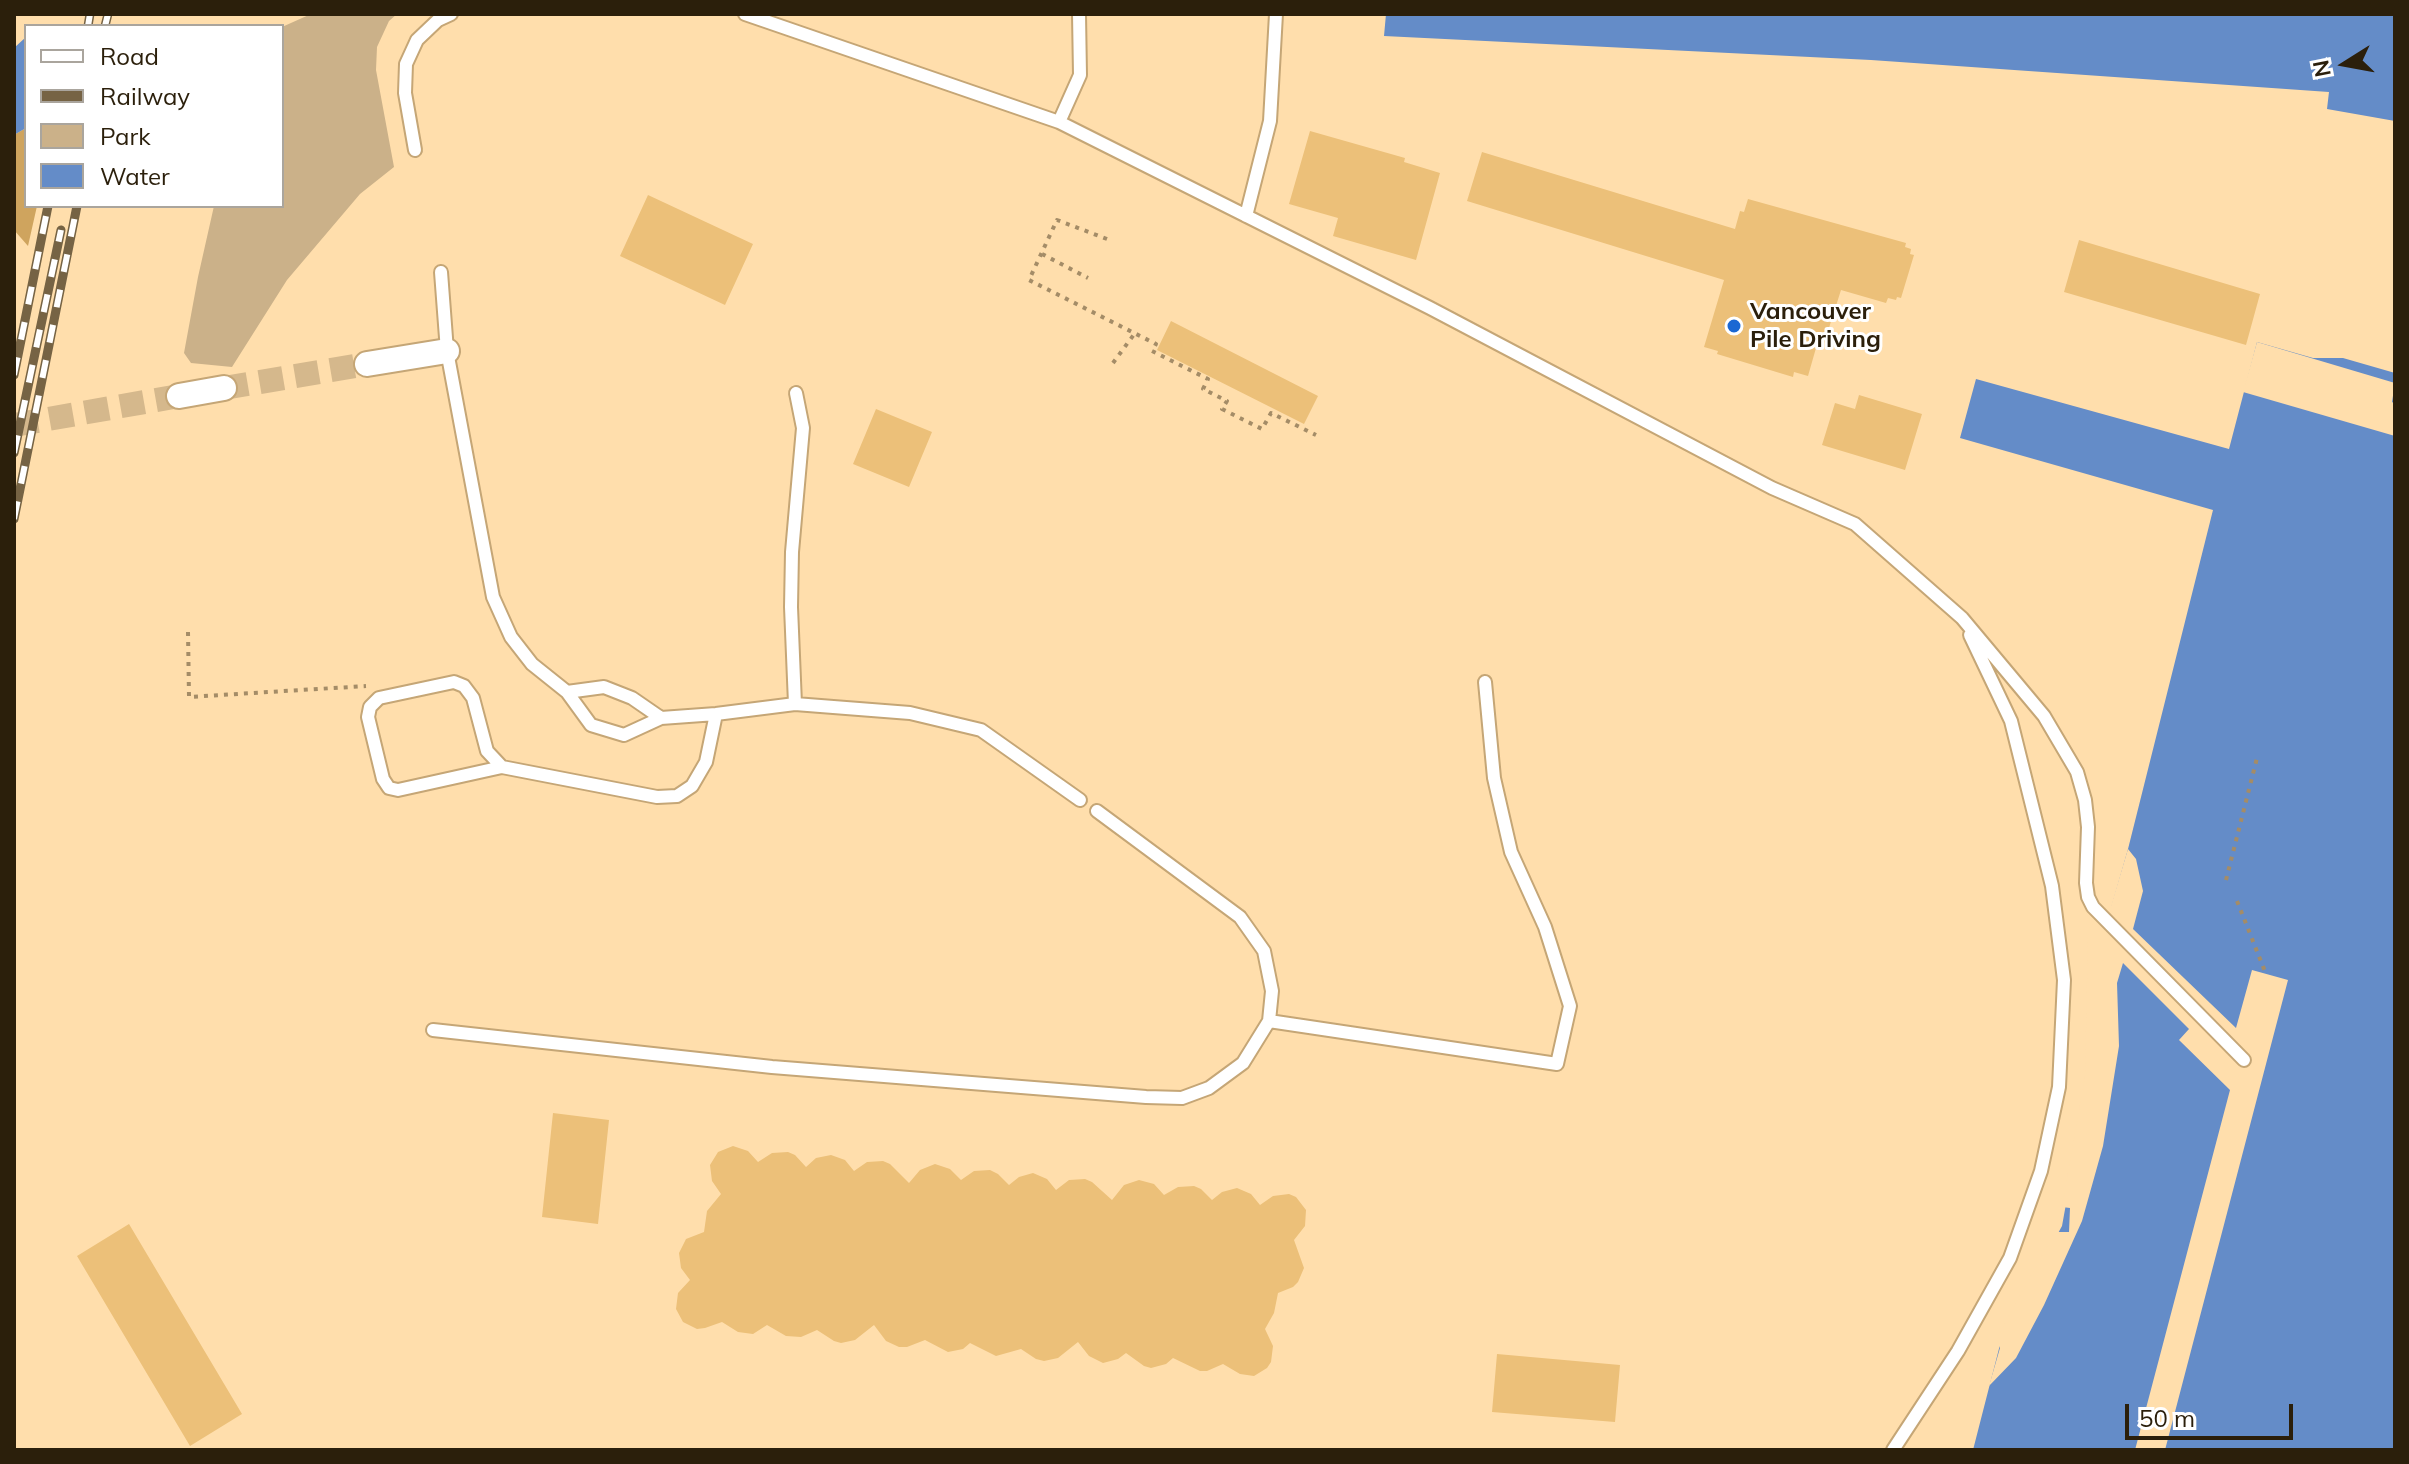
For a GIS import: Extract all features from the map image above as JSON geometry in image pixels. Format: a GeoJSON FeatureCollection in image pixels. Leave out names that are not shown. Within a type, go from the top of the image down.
{"type":"FeatureCollection","features":[{"type":"Feature","properties":{"kind":"street"},"geometry":{"type":"LineString","coordinates":[[367,364],[447,351]]}},
{"type":"Feature","properties":{"kind":"street"},"geometry":{"type":"LineString","coordinates":[[179,396],[224,388]]}},
{"type":"Feature","properties":{"kind":"lane"},"geometry":{"type":"LineString","coordinates":[[415,150],[405,93],[406,64],[417,40],[438,20],[451,14]]}},
{"type":"Feature","properties":{"kind":"lane"},"geometry":{"type":"LineString","coordinates":[[745,14],[1059,122],[1430,308],[1772,488],[1855,524],[1962,618],[2044,716],[2077,772],[2085,800],[2088,827],[2086,883],[2093,907],[2244,1060]]}},
{"type":"Feature","properties":{"kind":"lane"},"geometry":{"type":"LineString","coordinates":[[1059,122],[1080,75],[1079,14]]}},
{"type":"Feature","properties":{"kind":"lane"},"geometry":{"type":"LineString","coordinates":[[1246,216],[1270,121],[1276,14]]}},
{"type":"Feature","properties":{"kind":"lane"},"geometry":{"type":"LineString","coordinates":[[441,272],[447,351],[493,597],[511,637],[532,664],[567,692],[591,725],[624,735],[661,718],[795,704],[910,713],[981,730],[1080,800]]}},
{"type":"Feature","properties":{"kind":"lane"},"geometry":{"type":"LineString","coordinates":[[795,704],[792,552],[803,428],[796,393]]}},
{"type":"Feature","properties":{"kind":"lane"},"geometry":{"type":"LineString","coordinates":[[1893,1450],[1958,1351],[2010,1258],[2041,1171],[2059,1087],[2064,980],[2052,886],[2011,721],[1962,618]]}},
{"type":"Feature","properties":{"kind":"lane"},"geometry":{"type":"LineString","coordinates":[[502,767],[487,751],[473,698],[464,686],[454,682],[379,698],[370,707],[368,717],[383,779],[389,788],[398,790],[502,767],[657,797],[677,796],[692,786],[706,762],[716,714]]}},
{"type":"Feature","properties":{"kind":"lane"},"geometry":{"type":"LineString","coordinates":[[1269,1021],[1557,1064],[1570,1006],[1545,927],[1511,852],[1494,778],[1485,682]]}},
{"type":"Feature","properties":{"kind":"lane"},"geometry":{"type":"LineString","coordinates":[[567,692],[604,687],[632,698],[661,718]]}},
{"type":"Feature","properties":{"kind":"lane"},"geometry":{"type":"LineString","coordinates":[[433,1030],[772,1067],[1182,1098],[1209,1088],[1243,1063],[1269,1021],[1272,991],[1264,951],[1240,917],[1097,811]]}},
{"type":"Feature","properties":{"kind":"path"},"geometry":{"type":"LineString","coordinates":[[1107,239],[1057,220],[1029,280],[1156,344],[1152,351],[1208,379],[1203,389],[1227,401],[1222,409],[1262,429],[1271,413],[1316,435]]}},
{"type":"Feature","properties":{"kind":"path"},"geometry":{"type":"LineString","coordinates":[[1042,254],[1088,278]]}},
{"type":"Feature","properties":{"kind":"path"},"geometry":{"type":"LineString","coordinates":[[1113,363],[1135,333]]}},
{"type":"Feature","properties":{"kind":"path"},"geometry":{"type":"LineString","coordinates":[[188,632],[189,697],[371,685]]}},
{"type":"Feature","properties":{"kind":"path"},"geometry":{"type":"LineString","coordinates":[[2226,880],[2258,754]]}},
{"type":"Feature","properties":{"kind":"path"},"geometry":{"type":"LineString","coordinates":[[2237,901],[2266,974]]}},
{"type":"Feature","properties":{"kind":"green space"},"geometry":{"type":"Polygon","coordinates":[[[311,14],[397,14],[389,21],[377,47],[376,70],[394,167],[360,194],[287,280],[232,367],[191,363],[184,353],[214,208],[284,208],[284,26],[311,14]]]}},
{"type":"Feature","properties":{"kind":"shaded area"},"geometry":{"type":"Polygon","coordinates":[[[24,129],[24,208],[37,208],[28,246],[14,230],[14,135],[24,129]]]}},
{"type":"Feature","properties":{"kind":"water"},"geometry":{"type":"Polygon","coordinates":[[[1386,14],[2395,14],[2395,121],[2327,109],[2329,92],[1871,60],[1384,36],[1386,14]]]}},
{"type":"Feature","properties":{"kind":"water"},"geometry":{"type":"Polygon","coordinates":[[[24,39],[24,129],[14,135],[14,48],[24,39]]]}},
{"type":"Feature","properties":{"kind":"water"},"geometry":{"type":"Polygon","coordinates":[[[2257,342],[2313,358],[2343,358],[2395,373],[2395,1450],[1973,1450],[2003,1333],[2062,1226],[2089,1077],[2111,908],[2213,510],[1960,438],[1976,379],[2229,449],[2257,342]]]}},
{"type":"Feature","properties":{"kind":"pier"},"geometry":{"type":"Polygon","coordinates":[[[76,14],[188,14],[176,24],[74,24],[76,14]]]}},
{"type":"Feature","properties":{"kind":"pier"},"geometry":{"type":"Polygon","coordinates":[[[2257,342],[2395,383],[2392,402],[2395,404],[2395,436],[2243,392],[2257,342]]]}},
{"type":"Feature","properties":{"kind":"pier"},"geometry":{"type":"Polygon","coordinates":[[[2128,849],[2136,859],[2143,891],[2133,929],[2236,1028],[2252,970],[2288,980],[2165,1450],[2135,1450],[2230,1090],[2179,1040],[2189,1029],[2123,963],[2117,983],[2119,1046],[2103,1146],[2082,1221],[2016,1358],[1989,1386],[2000,1348],[1997,1341],[2000,1332],[2055,1232],[2069,1232],[2070,1208],[2062,1207],[2085,1076],[2088,934],[2108,903],[2111,906],[2128,849]]]}},
{"type":"Feature","properties":{"kind":"building"},"geometry":{"type":"Polygon","coordinates":[[[1310,131],[1405,158],[1404,162],[1440,173],[1416,260],[1333,236],[1338,218],[1289,204],[1310,131]]]}},
{"type":"Feature","properties":{"kind":"building"},"geometry":{"type":"Polygon","coordinates":[[[1482,152],[1735,229],[1740,211],[1744,212],[1748,199],[1906,243],[1905,247],[1911,249],[1910,254],[1914,255],[1901,298],[1888,298],[1886,303],[1841,290],[1822,350],[1816,348],[1808,376],[1794,372],[1793,377],[1717,354],[1718,351],[1704,347],[1724,280],[1467,201],[1482,152]]]}},
{"type":"Feature","properties":{"kind":"building"},"geometry":{"type":"Polygon","coordinates":[[[648,195],[753,244],[725,305],[620,256],[648,195]]]}},
{"type":"Feature","properties":{"kind":"building"},"geometry":{"type":"Polygon","coordinates":[[[2079,240],[2260,294],[2246,345],[2064,292],[2079,240]]]}},
{"type":"Feature","properties":{"kind":"building"},"geometry":{"type":"Polygon","coordinates":[[[1171,321],[1318,396],[1304,424],[1157,350],[1171,321]]]}},
{"type":"Feature","properties":{"kind":"building"},"geometry":{"type":"Polygon","coordinates":[[[1859,395],[1922,414],[1905,470],[1822,445],[1835,403],[1855,409],[1859,395]]]}},
{"type":"Feature","properties":{"kind":"building"},"geometry":{"type":"Polygon","coordinates":[[[876,409],[932,432],[909,487],[853,464],[876,409]]]}},
{"type":"Feature","properties":{"kind":"building"},"geometry":{"type":"Polygon","coordinates":[[[553,1113],[609,1120],[598,1224],[542,1217],[553,1113]]]}},
{"type":"Feature","properties":{"kind":"building"},"geometry":{"type":"Polygon","coordinates":[[[733,1146],[748,1151],[758,1162],[772,1153],[788,1152],[806,1167],[816,1158],[831,1155],[845,1160],[854,1171],[867,1162],[883,1161],[909,1183],[920,1170],[935,1164],[950,1169],[961,1180],[974,1171],[990,1170],[1009,1185],[1019,1177],[1033,1173],[1047,1179],[1056,1190],[1069,1180],[1085,1179],[1112,1200],[1124,1185],[1139,1180],[1154,1184],[1164,1195],[1178,1187],[1194,1186],[1212,1200],[1222,1192],[1237,1188],[1251,1194],[1260,1205],[1273,1196],[1289,1194],[1296,1197],[1306,1210],[1305,1226],[1294,1240],[1304,1268],[1293,1287],[1278,1293],[1274,1313],[1265,1329],[1273,1346],[1271,1362],[1254,1376],[1240,1374],[1223,1364],[1200,1371],[1173,1358],[1166,1364],[1151,1368],[1126,1353],[1103,1363],[1089,1356],[1078,1342],[1058,1358],[1044,1361],[1021,1349],[996,1356],[970,1343],[963,1349],[948,1352],[925,1340],[899,1347],[886,1341],[874,1325],[855,1340],[841,1343],[817,1330],[801,1337],[786,1336],[767,1325],[753,1334],[738,1332],[722,1322],[697,1329],[683,1322],[676,1309],[678,1293],[690,1280],[681,1268],[679,1253],[686,1239],[704,1232],[707,1211],[721,1194],[712,1181],[710,1165],[718,1152],[733,1146]]]}},
{"type":"Feature","properties":{"kind":"building"},"geometry":{"type":"Polygon","coordinates":[[[129,1224],[242,1414],[190,1446],[77,1256],[129,1224]]]}},
{"type":"Feature","properties":{"kind":"building"},"geometry":{"type":"Polygon","coordinates":[[[1497,1354],[1620,1365],[1615,1422],[1492,1412],[1497,1354]]]}},
{"type":"Feature","properties":{"kind":"tunnel"},"geometry":{"type":"LineString","coordinates":[[224,388],[367,364]]}},
{"type":"Feature","properties":{"kind":"tunnel"},"geometry":{"type":"LineString","coordinates":[[14,425],[179,396]]}},
{"type":"Feature","properties":{"kind":"railway"},"geometry":{"type":"LineString","coordinates":[[88,24],[90,14]]}},
{"type":"Feature","properties":{"kind":"railway"},"geometry":{"type":"LineString","coordinates":[[106,24],[108,14]]}},
{"type":"Feature","properties":{"kind":"railway"},"geometry":{"type":"LineString","coordinates":[[14,375],[48,208]]}},
{"type":"Feature","properties":{"kind":"railway"},"geometry":{"type":"LineString","coordinates":[[14,519],[77,208]]}},
{"type":"Feature","properties":{"kind":"railway"},"geometry":{"type":"LineString","coordinates":[[14,453],[61,230]]}},
{"type":"Feature","properties":{"kind":"place","name":"Vancouver Pile Driving"},"geometry":{"type":"Point","coordinates":[1734,326]}}]}
